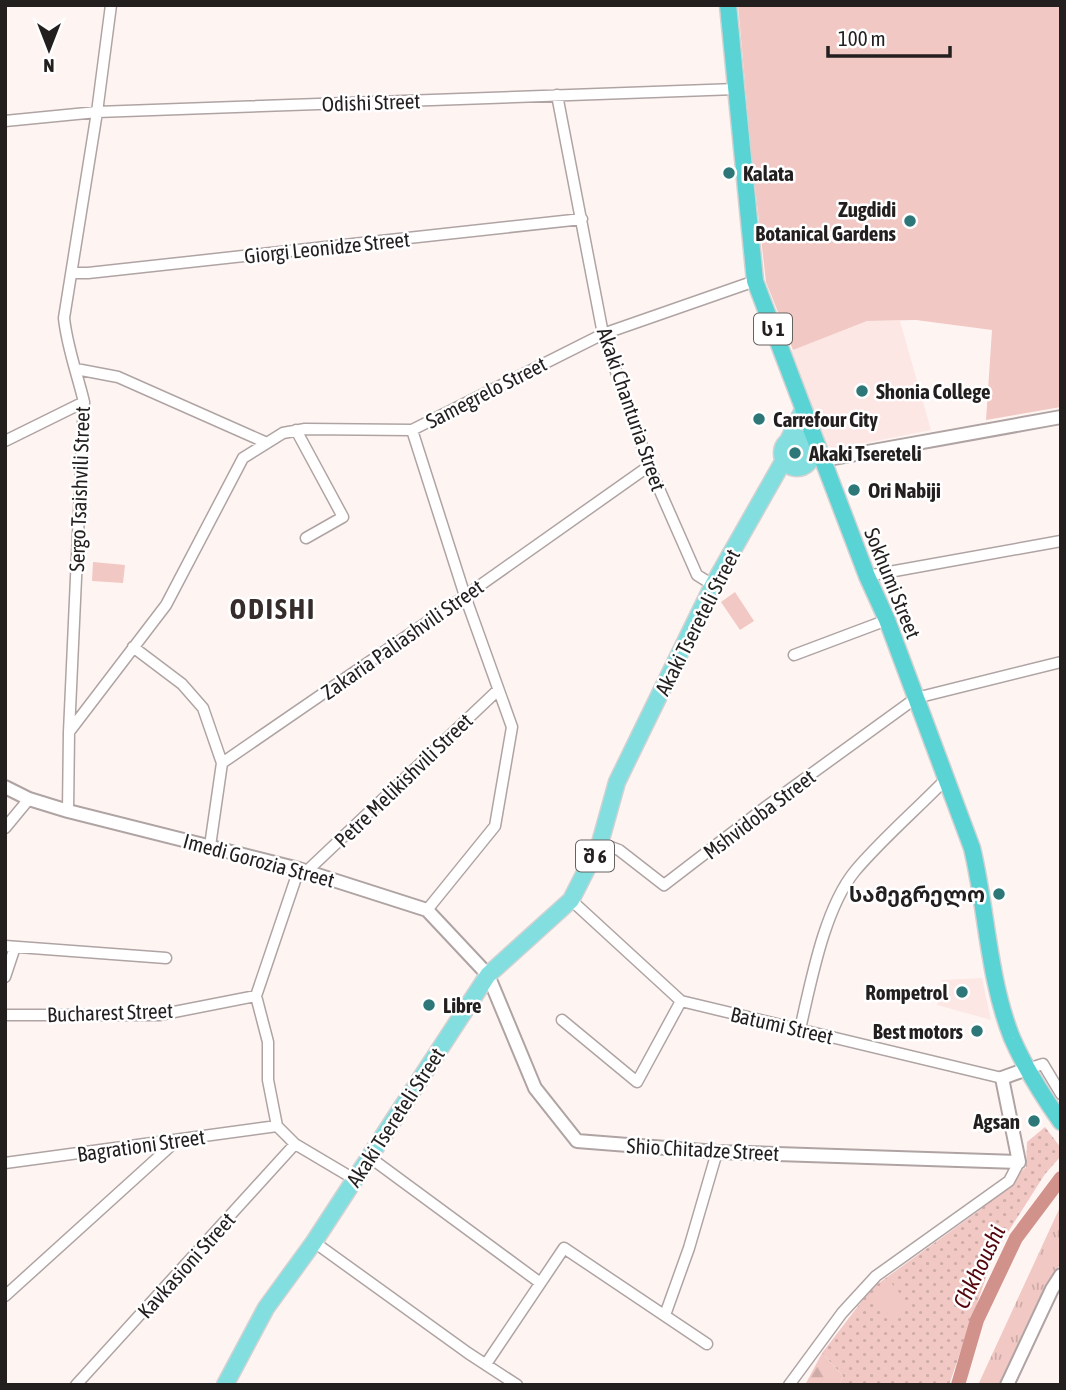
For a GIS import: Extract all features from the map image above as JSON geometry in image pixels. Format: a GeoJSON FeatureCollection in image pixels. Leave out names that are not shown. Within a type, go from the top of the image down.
{"type":"FeatureCollection","features":[{"type":"Feature","properties":{"kind":"highway","name":"Sokhumi Street"},"geometry":{"type":"LineString","coordinates":[[728,5],[755,281],[803,410],[811,441],[825,466],[867,576],[887,620],[972,848],[980,880],[995,977],[1012,1038],[1031,1076],[1061,1122]]}},
{"type":"Feature","properties":{"kind":"main road"},"geometry":{"type":"LineString","coordinates":[[803,410],[783,446],[783,468],[801,470],[825,466]]}},
{"type":"Feature","properties":{"kind":"main road"},"geometry":{"type":"LineString","coordinates":[[788,441],[799,438],[811,441],[812,456],[802,466]]}},
{"type":"Feature","properties":{"kind":"main road","name":"შ 6"},"geometry":{"type":"LineString","coordinates":[[783,468],[825,466]]}},
{"type":"Feature","properties":{"kind":"main road","name":"Akaki Tsereteli Street"},"geometry":{"type":"LineString","coordinates":[[225,1385],[266,1308],[314,1242],[488,975],[571,900],[600,844],[617,782],[713,585],[767,489],[783,468]]}},
{"type":"Feature","properties":{"kind":"street","name":"Sergo Tsaishvili Street"},"geometry":{"type":"LineString","coordinates":[[68,811],[84,402],[67,345],[64,318],[111,5]]}},
{"type":"Feature","properties":{"kind":"street","name":"Odishi Street"},"geometry":{"type":"LineString","coordinates":[[5,121],[97,112],[736,89]]}},
{"type":"Feature","properties":{"kind":"street","name":"Akaki Chanturia Street"},"geometry":{"type":"LineString","coordinates":[[556,95],[603,334],[649,466],[697,575],[713,585]]}},
{"type":"Feature","properties":{"kind":"street","name":"Giorgi Leonidze Street"},"geometry":{"type":"LineString","coordinates":[[72,273],[582,219]]}},
{"type":"Feature","properties":{"kind":"street","name":"Samegrelo Street"},"geometry":{"type":"LineString","coordinates":[[69,732],[166,605],[243,458],[283,433],[296,430],[412,430],[603,334],[755,281]]}},
{"type":"Feature","properties":{"kind":"street"},"geometry":{"type":"LineString","coordinates":[[76,369],[118,377],[267,443]]}},
{"type":"Feature","properties":{"kind":"street"},"geometry":{"type":"LineString","coordinates":[[5,441],[84,402]]}},
{"type":"Feature","properties":{"kind":"street"},"geometry":{"type":"LineString","coordinates":[[825,466],[1061,416]]}},
{"type":"Feature","properties":{"kind":"street"},"geometry":{"type":"LineString","coordinates":[[296,430],[343,517],[306,538]]}},
{"type":"Feature","properties":{"kind":"street"},"geometry":{"type":"LineString","coordinates":[[412,430],[465,596],[512,727],[495,826],[427,910]]}},
{"type":"Feature","properties":{"kind":"street","name":"Zakaria Paliashvili Street"},"geometry":{"type":"LineString","coordinates":[[222,763],[649,466]]}},
{"type":"Feature","properties":{"kind":"street"},"geometry":{"type":"LineString","coordinates":[[867,576],[1061,541]]}},
{"type":"Feature","properties":{"kind":"street"},"geometry":{"type":"LineString","coordinates":[[794,654],[887,620]]}},
{"type":"Feature","properties":{"kind":"street"},"geometry":{"type":"LineString","coordinates":[[133,647],[182,684],[203,708],[222,763],[210,846]]}},
{"type":"Feature","properties":{"kind":"street"},"geometry":{"type":"LineString","coordinates":[[916,698],[1061,662]]}},
{"type":"Feature","properties":{"kind":"street","name":"Petre Melikishvili Street"},"geometry":{"type":"LineString","coordinates":[[303,870],[498,690]]}},
{"type":"Feature","properties":{"kind":"street","name":"Mshvidoba Street"},"geometry":{"type":"LineString","coordinates":[[600,844],[619,850],[664,885],[916,698]]}},
{"type":"Feature","properties":{"kind":"street"},"geometry":{"type":"LineString","coordinates":[[800,1028],[818,952],[833,910],[853,873],[946,779]]}},
{"type":"Feature","properties":{"kind":"street","name":"Imedi Gorozia Street"},"geometry":{"type":"LineString","coordinates":[[5,787],[29,799],[68,811],[303,870],[427,910],[488,975]]}},
{"type":"Feature","properties":{"kind":"street"},"geometry":{"type":"LineString","coordinates":[[5,828],[29,799]]}},
{"type":"Feature","properties":{"kind":"street"},"geometry":{"type":"LineString","coordinates":[[303,870],[256,996],[268,1042],[268,1080],[277,1126],[295,1144],[354,1179]]}},
{"type":"Feature","properties":{"kind":"street","name":"Batumi Street"},"geometry":{"type":"LineString","coordinates":[[571,900],[681,1001],[1002,1078]]}},
{"type":"Feature","properties":{"kind":"street"},"geometry":{"type":"LineString","coordinates":[[5,978],[10,947],[166,958]]}},
{"type":"Feature","properties":{"kind":"street","name":"Shio Chitadze Street"},"geometry":{"type":"LineString","coordinates":[[488,975],[535,1088],[577,1141],[716,1152],[1019,1162]]}},
{"type":"Feature","properties":{"kind":"street","name":"Bucharest Street"},"geometry":{"type":"LineString","coordinates":[[5,1015],[159,1015],[256,996]]}},
{"type":"Feature","properties":{"kind":"street"},"geometry":{"type":"LineString","coordinates":[[562,1020],[636,1082],[681,1001]]}},
{"type":"Feature","properties":{"kind":"street"},"geometry":{"type":"LineString","coordinates":[[789,1385],[842,1313],[876,1276],[1009,1181],[1019,1162],[1002,1078],[1031,1076],[1043,1065],[1061,1094]]}},
{"type":"Feature","properties":{"kind":"street","name":"Bagrationi Street"},"geometry":{"type":"LineString","coordinates":[[5,1163],[175,1142],[277,1126]]}},
{"type":"Feature","properties":{"kind":"street"},"geometry":{"type":"LineString","coordinates":[[5,1296],[175,1142]]}},
{"type":"Feature","properties":{"kind":"street","name":"Kavkasioni Street"},"geometry":{"type":"LineString","coordinates":[[76,1385],[295,1144]]}},
{"type":"Feature","properties":{"kind":"street"},"geometry":{"type":"LineString","coordinates":[[665,1315],[689,1248],[716,1152]]}},
{"type":"Feature","properties":{"kind":"street"},"geometry":{"type":"LineString","coordinates":[[368,1156],[539,1282]]}},
{"type":"Feature","properties":{"kind":"street"},"geometry":{"type":"LineString","coordinates":[[314,1242],[517,1385]]}},
{"type":"Feature","properties":{"kind":"street"},"geometry":{"type":"LineString","coordinates":[[486,1364],[564,1248],[707,1344]]}},
{"type":"Feature","properties":{"kind":"street"},"geometry":{"type":"LineString","coordinates":[[1007,1385],[1061,1275]]}},
{"type":"Feature","properties":{"kind":"shaded area","name":"Shonia College"},"geometry":{"type":"Polygon","coordinates":[[[867,321],[900,321],[931,430],[836,449],[823,445],[790,351],[867,321]]]}},
{"type":"Feature","properties":{"kind":"shaded area","name":"Rompetrol"},"geometry":{"type":"Polygon","coordinates":[[[982,978],[991,1020],[937,1005],[942,980],[982,978]]]}},
{"type":"Feature","properties":{"kind":"green space","name":"Zugdidi Botanical Gardens"},"geometry":{"type":"Polygon","coordinates":[[[738,5],[1061,5],[1061,407],[986,420],[992,330],[916,320],[867,321],[793,350],[766,282],[738,5]]]}},
{"type":"Feature","properties":{"kind":"green space"},"geometry":{"type":"Polygon","coordinates":[[[93,562],[125,565],[123,583],[92,581],[93,562]]]}},
{"type":"Feature","properties":{"kind":"green space"},"geometry":{"type":"Polygon","coordinates":[[[735,592],[754,621],[740,630],[721,602],[735,592]]]}},
{"type":"Feature","properties":{"kind":"green space"},"geometry":{"type":"Polygon","coordinates":[[[1045,1127],[1061,1148],[1061,1156],[1045,1174],[994,1254],[949,1385],[839,1385],[843,1376],[822,1353],[872,1288],[980,1210],[1026,1167],[1027,1142],[1045,1127]]]}},
{"type":"Feature","properties":{"kind":"green space"},"geometry":{"type":"Polygon","coordinates":[[[1061,1205],[1061,1261],[1000,1385],[978,1385],[1061,1205]]]}},
{"type":"Feature","properties":{"kind":"green space"},"geometry":{"type":"Polygon","coordinates":[[[889,1280],[910,1306],[893,1320],[872,1294],[889,1280]]]}},
{"type":"Feature","properties":{"kind":"green space"},"geometry":{"type":"Polygon","coordinates":[[[822,1353],[843,1376],[839,1385],[805,1385],[822,1353]]]}},
{"type":"Feature","properties":{"kind":"waterway","name":"Chkhoushi"},"geometry":{"type":"LineString","coordinates":[[958,1385],[977,1320],[1016,1238],[1061,1178]]}},
{"type":"Feature","properties":{"kind":"place","name":"Kalata"},"geometry":{"type":"Point","coordinates":[729,173]}},
{"type":"Feature","properties":{"kind":"place","name":"Zugdidi Botanical Gardens"},"geometry":{"type":"Point","coordinates":[910,221]}},
{"type":"Feature","properties":{"kind":"place","name":"Shonia College"},"geometry":{"type":"Point","coordinates":[862,391]}},
{"type":"Feature","properties":{"kind":"place","name":"Carrefour City"},"geometry":{"type":"Point","coordinates":[759,419]}},
{"type":"Feature","properties":{"kind":"place","name":"Akaki Tsereteli"},"geometry":{"type":"Point","coordinates":[795,453]}},
{"type":"Feature","properties":{"kind":"place","name":"Ori Nabiji"},"geometry":{"type":"Point","coordinates":[854,490]}},
{"type":"Feature","properties":{"kind":"place","name":"სამეგრელო"},"geometry":{"type":"Point","coordinates":[999,894]}},
{"type":"Feature","properties":{"kind":"place","name":"Rompetrol"},"geometry":{"type":"Point","coordinates":[962,992]}},
{"type":"Feature","properties":{"kind":"place","name":"Libre"},"geometry":{"type":"Point","coordinates":[429,1005]}},
{"type":"Feature","properties":{"kind":"place","name":"Best motors"},"geometry":{"type":"Point","coordinates":[977,1031]}},
{"type":"Feature","properties":{"kind":"place","name":"Agsan"},"geometry":{"type":"Point","coordinates":[1034,1121]}},
{"type":"Feature","properties":{"kind":"district","name":"ODISHI"},"geometry":{"type":"Point","coordinates":[273,609]}}]}
